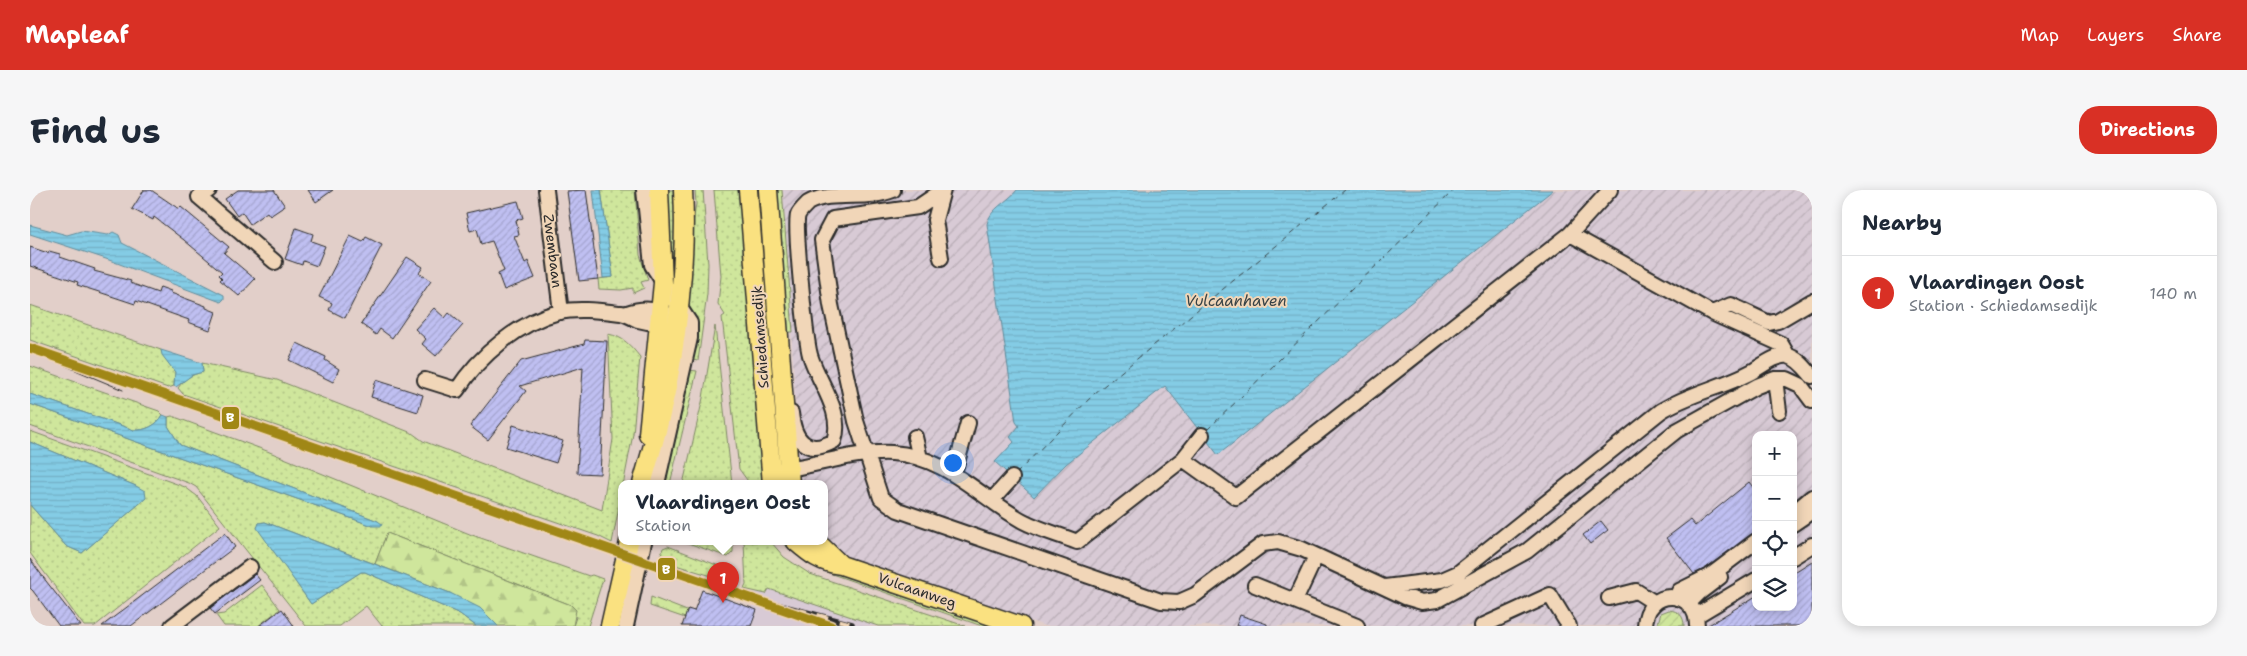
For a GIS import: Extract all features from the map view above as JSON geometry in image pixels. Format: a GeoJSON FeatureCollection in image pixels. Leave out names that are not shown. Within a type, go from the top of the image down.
{"type":"FeatureCollection","features":[{"type":"Feature","properties":{"kind":"main road"},"geometry":{"type":"LineString","coordinates":[[659,190],[663,283],[669,314]]}},
{"type":"Feature","properties":{"kind":"main road"},"geometry":{"type":"LineString","coordinates":[[643,480],[648,462],[648,416],[685,226],[683,190]]}},
{"type":"Feature","properties":{"kind":"main road","name":"Schiedamsedijk"},"geometry":{"type":"LineString","coordinates":[[748,190],[771,478]]}},
{"type":"Feature","properties":{"kind":"main road","name":"Schiedamsedijk"},"geometry":{"type":"LineString","coordinates":[[768,190],[789,477]]}},
{"type":"Feature","properties":{"kind":"main road"},"geometry":{"type":"LineString","coordinates":[[614,624],[628,545]]}},
{"type":"Feature","properties":{"kind":"main road"},"geometry":{"type":"LineString","coordinates":[[799,545],[814,558],[829,564],[841,565]]}},
{"type":"Feature","properties":{"kind":"main road"},"geometry":{"type":"LineString","coordinates":[[820,545],[841,565]]}},
{"type":"Feature","properties":{"kind":"main road","name":"Vulcaanweg"},"geometry":{"type":"LineString","coordinates":[[841,565],[1021,626]]}},
{"type":"Feature","properties":{"kind":"street","name":"Zwembaan"},"geometry":{"type":"LineString","coordinates":[[546,190],[561,312]]}},
{"type":"Feature","properties":{"kind":"street"},"geometry":{"type":"LineString","coordinates":[[644,190],[652,264],[663,283]]}},
{"type":"Feature","properties":{"kind":"street"},"geometry":{"type":"LineString","coordinates":[[781,368],[789,388],[795,433],[803,443],[811,448],[824,447],[834,441],[838,431],[835,414],[810,354],[807,338],[798,236],[798,215],[808,203],[823,196],[853,193],[885,193],[893,190]]}},
{"type":"Feature","properties":{"kind":"street"},"geometry":{"type":"LineString","coordinates":[[941,258],[936,220],[943,190]]}},
{"type":"Feature","properties":{"kind":"street"},"geometry":{"type":"LineString","coordinates":[[943,190],[918,208],[833,219],[822,240],[831,305],[856,421],[882,498],[898,510],[1161,601],[1179,602],[1195,595],[1263,544],[1278,542],[1302,549],[1405,597],[1422,602],[1437,600],[1527,551],[1676,431],[1757,386],[1775,379],[1787,379],[1800,385],[1812,401]]}},
{"type":"Feature","properties":{"kind":"street"},"geometry":{"type":"LineString","coordinates":[[1183,459],[1236,497],[1570,234],[1610,190]]}},
{"type":"Feature","properties":{"kind":"street"},"geometry":{"type":"LineString","coordinates":[[199,192],[275,262]]}},
{"type":"Feature","properties":{"kind":"street"},"geometry":{"type":"LineString","coordinates":[[1570,234],[1727,321],[1781,344],[1788,356]]}},
{"type":"Feature","properties":{"kind":"street"},"geometry":{"type":"LineString","coordinates":[[1712,313],[1731,305],[1769,323],[1778,322],[1812,301]]}},
{"type":"Feature","properties":{"kind":"street"},"geometry":{"type":"LineString","coordinates":[[425,380],[457,390],[471,371],[513,334],[540,318],[561,312],[592,310],[627,314],[638,309],[669,314],[690,323],[687,362],[658,480]]}},
{"type":"Feature","properties":{"kind":"street"},"geometry":{"type":"LineString","coordinates":[[1385,587],[1442,580],[1458,573],[1661,410],[1678,400],[1730,382],[1779,357],[1788,356],[1797,360],[1812,376]]}},
{"type":"Feature","properties":{"kind":"street"},"geometry":{"type":"LineString","coordinates":[[1775,379],[1779,412]]}},
{"type":"Feature","properties":{"kind":"street"},"geometry":{"type":"LineString","coordinates":[[954,473],[968,423]]}},
{"type":"Feature","properties":{"kind":"street"},"geometry":{"type":"LineString","coordinates":[[771,478],[789,477],[866,454],[892,454],[920,458],[954,473],[1023,521],[1077,542],[1183,459],[1202,435]]}},
{"type":"Feature","properties":{"kind":"street"},"geometry":{"type":"LineString","coordinates":[[915,437],[920,458]]}},
{"type":"Feature","properties":{"kind":"street"},"geometry":{"type":"LineString","coordinates":[[992,500],[1012,478]]}},
{"type":"Feature","properties":{"kind":"street"},"geometry":{"type":"LineString","coordinates":[[1804,513],[1812,497]]}},
{"type":"Feature","properties":{"kind":"street"},"geometry":{"type":"LineString","coordinates":[[1752,544],[1711,575],[1679,591],[1696,621],[1752,583]]}},
{"type":"Feature","properties":{"kind":"street"},"geometry":{"type":"LineString","coordinates":[[614,624],[643,545]]}},
{"type":"Feature","properties":{"kind":"street"},"geometry":{"type":"LineString","coordinates":[[1797,554],[1812,545]]}},
{"type":"Feature","properties":{"kind":"street"},"geometry":{"type":"LineString","coordinates":[[1645,626],[1645,618],[1654,603],[1669,597],[1683,601],[1700,593],[1752,555]]}},
{"type":"Feature","properties":{"kind":"street"},"geometry":{"type":"LineString","coordinates":[[1295,601],[1316,556]]}},
{"type":"Feature","properties":{"kind":"street"},"geometry":{"type":"LineString","coordinates":[[172,626],[250,567]]}},
{"type":"Feature","properties":{"kind":"street"},"geometry":{"type":"LineString","coordinates":[[1255,585],[1357,626]]}},
{"type":"Feature","properties":{"kind":"street"},"geometry":{"type":"LineString","coordinates":[[1609,598],[1636,591],[1654,603]]}},
{"type":"Feature","properties":{"kind":"street"},"geometry":{"type":"LineString","coordinates":[[1482,626],[1550,595],[1569,626]]}},
{"type":"Feature","properties":{"kind":"shaded area"},"geometry":{"type":"Polygon","coordinates":[[[783,190],[1812,190],[1812,626],[1045,626],[844,557],[828,543],[828,480],[800,480],[783,190]]]}},
{"type":"Feature","properties":{"kind":"shaded area"},"geometry":{"type":"Polygon","coordinates":[[[769,589],[878,626],[750,626],[748,620],[757,591],[766,594],[769,589]]]}},
{"type":"Feature","properties":{"kind":"green space"},"geometry":{"type":"Polygon","coordinates":[[[601,190],[635,190],[640,255],[648,280],[641,282],[644,288],[633,293],[633,288],[621,290],[599,289],[598,279],[613,277],[601,190]]]}},
{"type":"Feature","properties":{"kind":"green space"},"geometry":{"type":"Polygon","coordinates":[[[667,190],[675,190],[678,227],[674,285],[670,282],[670,233],[667,190]]]}},
{"type":"Feature","properties":{"kind":"green space"},"geometry":{"type":"Polygon","coordinates":[[[695,190],[703,190],[708,264],[707,294],[698,361],[692,360],[696,323],[688,304],[685,277],[696,204],[695,190]]]}},
{"type":"Feature","properties":{"kind":"green space"},"geometry":{"type":"Polygon","coordinates":[[[714,190],[738,190],[742,207],[768,480],[747,480],[739,469],[722,317],[725,315],[718,304],[721,276],[714,190]]]}},
{"type":"Feature","properties":{"kind":"green space"},"geometry":{"type":"Polygon","coordinates":[[[777,190],[782,190],[793,332],[787,332],[777,190]]]}},
{"type":"Feature","properties":{"kind":"green space"},"geometry":{"type":"Polygon","coordinates":[[[30,305],[161,350],[175,372],[174,386],[168,388],[30,340],[30,305]]]}},
{"type":"Feature","properties":{"kind":"green space"},"geometry":{"type":"Polygon","coordinates":[[[715,326],[732,480],[684,480],[703,398],[715,326]]]}},
{"type":"Feature","properties":{"kind":"green space"},"geometry":{"type":"Polygon","coordinates":[[[608,334],[623,339],[640,357],[633,434],[624,480],[618,480],[618,512],[612,543],[598,536],[183,394],[178,388],[189,377],[203,372],[202,363],[277,380],[412,433],[423,441],[602,510],[613,439],[608,334]]]}},
{"type":"Feature","properties":{"kind":"green space"},"geometry":{"type":"Polygon","coordinates":[[[30,366],[159,411],[163,415],[151,427],[134,430],[30,394],[30,366]]]}},
{"type":"Feature","properties":{"kind":"green space"},"geometry":{"type":"Polygon","coordinates":[[[689,370],[697,371],[671,480],[664,480],[689,370]]]}},
{"type":"Feature","properties":{"kind":"green space"},"geometry":{"type":"Polygon","coordinates":[[[30,404],[373,526],[378,521],[180,445],[168,426],[168,417],[172,416],[267,451],[472,535],[589,576],[592,575],[603,579],[588,626],[573,626],[576,617],[571,605],[387,533],[375,564],[265,522],[259,523],[258,528],[311,604],[361,572],[365,572],[460,614],[476,626],[382,626],[366,606],[340,626],[306,626],[196,487],[30,426],[30,404]]]}},
{"type":"Feature","properties":{"kind":"green space"},"geometry":{"type":"Polygon","coordinates":[[[30,431],[185,487],[197,496],[220,526],[95,626],[84,626],[30,553],[30,505],[66,546],[82,553],[146,498],[136,486],[30,442],[30,431]]]}},
{"type":"Feature","properties":{"kind":"green space"},"geometry":{"type":"Polygon","coordinates":[[[387,533],[571,605],[576,610],[573,626],[498,626],[450,593],[375,564],[387,533]]]}},
{"type":"Feature","properties":{"kind":"green space"},"geometry":{"type":"Polygon","coordinates":[[[694,545],[733,545],[733,552],[728,557],[694,545]]]}},
{"type":"Feature","properties":{"kind":"green space"},"geometry":{"type":"Polygon","coordinates":[[[744,545],[774,545],[784,557],[810,574],[965,626],[878,626],[769,589],[766,594],[744,589],[746,585],[744,545]]]}},
{"type":"Feature","properties":{"kind":"green space"},"geometry":{"type":"Polygon","coordinates":[[[785,545],[800,545],[1001,626],[982,626],[808,564],[785,545]]]}},
{"type":"Feature","properties":{"kind":"green space"},"geometry":{"type":"Polygon","coordinates":[[[668,546],[732,571],[738,581],[737,587],[728,584],[725,580],[659,560],[663,548],[668,546]]]}},
{"type":"Feature","properties":{"kind":"green space"},"geometry":{"type":"Polygon","coordinates":[[[262,585],[280,609],[258,626],[224,626],[216,615],[224,614],[262,585]]]}},
{"type":"Feature","properties":{"kind":"green space"},"geometry":{"type":"Polygon","coordinates":[[[651,597],[687,611],[685,618],[650,606],[651,597]]]}},
{"type":"Feature","properties":{"kind":"green space"},"geometry":{"type":"Polygon","coordinates":[[[1669,610],[1680,615],[1684,626],[1657,626],[1661,613],[1669,610]]]}},
{"type":"Feature","properties":{"kind":"water"},"geometry":{"type":"Polygon","coordinates":[[[593,190],[601,190],[613,277],[603,278],[593,190]]]}},
{"type":"Feature","properties":{"kind":"water","name":"Vulcaanhaven"},"geometry":{"type":"Polygon","coordinates":[[[1017,190],[1553,190],[1218,455],[1165,386],[1066,464],[1034,497],[995,462],[1014,442],[1010,437],[1019,426],[1016,422],[987,224],[995,209],[1017,190]]]}},
{"type":"Feature","properties":{"kind":"water"},"geometry":{"type":"Polygon","coordinates":[[[30,225],[67,235],[81,231],[108,235],[113,232],[119,235],[122,243],[224,295],[224,299],[221,302],[109,260],[30,234],[30,225]]]}},
{"type":"Feature","properties":{"kind":"water"},"geometry":{"type":"Polygon","coordinates":[[[161,350],[202,363],[203,372],[192,375],[176,387],[174,386],[175,372],[162,355],[161,350]]]}},
{"type":"Feature","properties":{"kind":"water"},"geometry":{"type":"Polygon","coordinates":[[[30,394],[134,430],[151,427],[163,415],[168,417],[168,426],[180,445],[382,524],[381,526],[373,526],[30,404],[30,394]]]}},
{"type":"Feature","properties":{"kind":"water"},"geometry":{"type":"Polygon","coordinates":[[[30,442],[136,486],[145,491],[146,498],[82,553],[66,546],[30,505],[30,442]]]}},
{"type":"Feature","properties":{"kind":"water"},"geometry":{"type":"Polygon","coordinates":[[[265,522],[450,593],[480,608],[498,626],[476,626],[460,614],[365,572],[361,572],[311,604],[257,528],[259,523],[265,522]]]}},
{"type":"Feature","properties":{"kind":"building"},"geometry":{"type":"Polygon","coordinates":[[[144,190],[151,190],[179,209],[181,207],[229,247],[224,253],[255,279],[239,296],[220,280],[222,278],[219,275],[222,272],[184,240],[154,217],[153,220],[132,209],[144,190]]]}},
{"type":"Feature","properties":{"kind":"building"},"geometry":{"type":"Polygon","coordinates":[[[238,190],[274,190],[285,206],[270,216],[267,212],[250,224],[242,212],[237,216],[225,199],[238,190]]]}},
{"type":"Feature","properties":{"kind":"building"},"geometry":{"type":"Polygon","coordinates":[[[308,190],[333,190],[316,202],[308,190]]]}},
{"type":"Feature","properties":{"kind":"building"},"geometry":{"type":"Polygon","coordinates":[[[586,190],[598,279],[579,281],[567,191],[586,190]]]}},
{"type":"Feature","properties":{"kind":"building"},"geometry":{"type":"Polygon","coordinates":[[[518,201],[523,218],[516,220],[519,235],[514,236],[525,263],[528,261],[535,278],[504,290],[498,274],[504,271],[492,241],[481,244],[477,229],[470,231],[466,213],[518,201]]]}},
{"type":"Feature","properties":{"kind":"building"},"geometry":{"type":"Polygon","coordinates":[[[296,228],[313,234],[311,241],[325,246],[317,266],[303,261],[302,265],[285,259],[296,228]]]}},
{"type":"Feature","properties":{"kind":"building"},"geometry":{"type":"Polygon","coordinates":[[[350,236],[363,242],[366,237],[382,245],[345,318],[329,310],[332,303],[319,297],[350,236]]]}},
{"type":"Feature","properties":{"kind":"building"},"geometry":{"type":"Polygon","coordinates":[[[30,247],[48,253],[49,251],[60,254],[60,257],[95,269],[94,271],[131,281],[130,283],[158,293],[160,287],[206,306],[206,308],[216,312],[210,330],[188,322],[189,320],[136,301],[135,304],[77,285],[78,282],[30,266],[30,247]]]}},
{"type":"Feature","properties":{"kind":"building"},"geometry":{"type":"Polygon","coordinates":[[[407,257],[423,267],[419,273],[431,281],[392,338],[380,329],[376,335],[361,324],[407,257]]]}},
{"type":"Feature","properties":{"kind":"building"},"geometry":{"type":"Polygon","coordinates":[[[434,308],[445,318],[449,313],[463,325],[436,356],[422,344],[426,339],[415,329],[434,308]]]}},
{"type":"Feature","properties":{"kind":"building"},"geometry":{"type":"Polygon","coordinates":[[[585,340],[607,341],[600,474],[577,473],[583,367],[520,386],[526,391],[488,440],[470,426],[521,361],[584,344],[585,340]]]}},
{"type":"Feature","properties":{"kind":"building"},"geometry":{"type":"Polygon","coordinates":[[[297,343],[326,357],[325,360],[339,369],[333,382],[289,360],[297,343]]]}},
{"type":"Feature","properties":{"kind":"building"},"geometry":{"type":"Polygon","coordinates":[[[376,380],[423,395],[418,412],[371,397],[376,380]]]}},
{"type":"Feature","properties":{"kind":"building"},"geometry":{"type":"Polygon","coordinates":[[[513,425],[563,441],[556,463],[506,447],[513,425]]]}},
{"type":"Feature","properties":{"kind":"building"},"geometry":{"type":"Polygon","coordinates":[[[1749,482],[1752,486],[1752,535],[1706,568],[1694,574],[1666,538],[1690,520],[1695,526],[1749,482]]]}},
{"type":"Feature","properties":{"kind":"building"},"geometry":{"type":"Polygon","coordinates":[[[1601,521],[1608,530],[1590,544],[1583,535],[1601,521]]]}},
{"type":"Feature","properties":{"kind":"building"},"geometry":{"type":"Polygon","coordinates":[[[225,533],[235,547],[131,626],[102,626],[225,533]]]}},
{"type":"Feature","properties":{"kind":"building"},"geometry":{"type":"Polygon","coordinates":[[[30,559],[81,626],[59,626],[30,588],[30,559]]]}},
{"type":"Feature","properties":{"kind":"building"},"geometry":{"type":"Polygon","coordinates":[[[1812,561],[1812,626],[1707,626],[1752,598],[1752,611],[1797,611],[1797,570],[1812,561]]]}},
{"type":"Feature","properties":{"kind":"building"},"geometry":{"type":"Polygon","coordinates":[[[255,574],[260,580],[215,614],[210,608],[255,574]]]}},
{"type":"Feature","properties":{"kind":"building"},"geometry":{"type":"Polygon","coordinates":[[[702,590],[757,610],[751,626],[682,626],[688,609],[694,611],[702,590]]]}},
{"type":"Feature","properties":{"kind":"building"},"geometry":{"type":"Polygon","coordinates":[[[282,609],[294,626],[259,626],[276,613],[282,609]]]}},
{"type":"Feature","properties":{"kind":"building"},"geometry":{"type":"Polygon","coordinates":[[[1240,615],[1267,624],[1267,626],[1236,626],[1240,615]]]}},
{"type":"Feature","properties":{"kind":"ferry route"},"geometry":{"type":"LineString","coordinates":[[1017,473],[1095,393],[1345,190]]}},
{"type":"Feature","properties":{"kind":"ferry route"},"geometry":{"type":"LineString","coordinates":[[1207,430],[1454,190]]}},
{"type":"Feature","properties":{"kind":"tram line"},"geometry":{"type":"LineString","coordinates":[[30,351],[123,390]]}},
{"type":"Feature","properties":{"kind":"railway"},"geometry":{"type":"LineString","coordinates":[[462,499],[750,597],[852,624]]}},
{"type":"Feature","properties":{"kind":"transit line","name":"B"},"geometry":{"type":"LineString","coordinates":[[30,348],[831,626]]}},
{"type":"Feature","properties":{"kind":"place","name":"Vlaardingen Oost"},"geometry":{"type":"Point","coordinates":[723,603]}}]}
